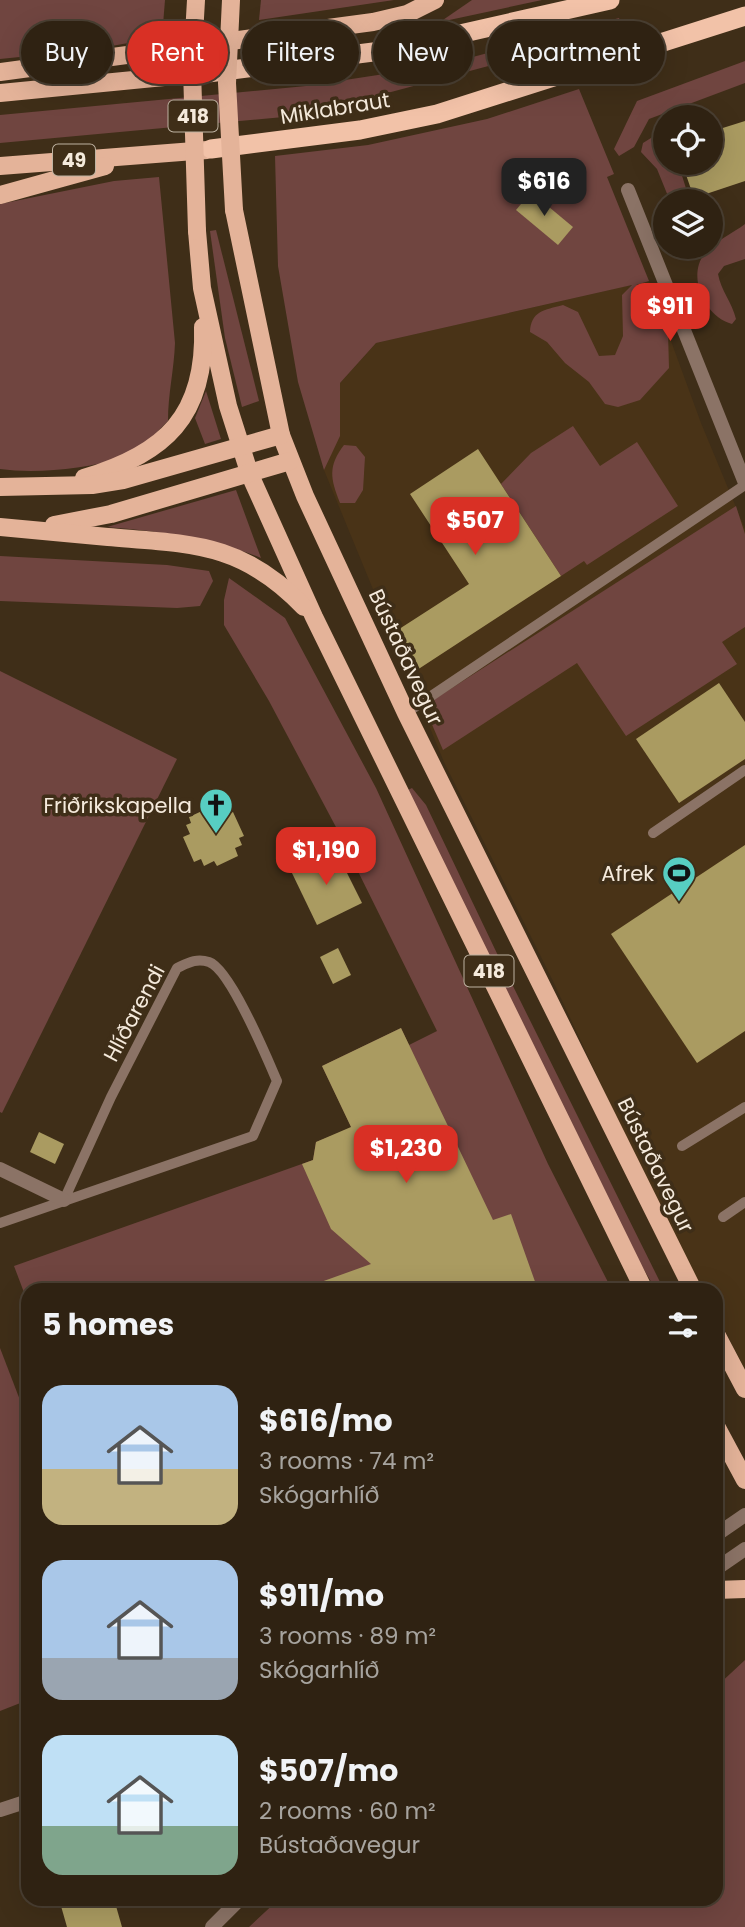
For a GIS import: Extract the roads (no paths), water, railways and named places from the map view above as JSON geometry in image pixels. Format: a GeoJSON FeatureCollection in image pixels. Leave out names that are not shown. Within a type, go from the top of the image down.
{"type":"FeatureCollection","features":[{"type":"Feature","properties":{"kind":"highway"},"geometry":{"type":"LineString","coordinates":[[228,70],[389,50],[610,0]]}},
{"type":"Feature","properties":{"kind":"highway","name":"Miklabraut"},"geometry":{"type":"LineString","coordinates":[[211,149],[360,130],[437,114],[745,16]]}},
{"type":"Feature","properties":{"kind":"main road","name":"418"},"geometry":{"type":"LineString","coordinates":[[196,0],[192,84],[197,232],[202,288],[240,447],[314,617],[641,1283]]}},
{"type":"Feature","properties":{"kind":"main road","name":"Bústaðavegur"},"geometry":{"type":"LineString","coordinates":[[231,0],[228,83],[234,211],[281,435],[290,461],[406,713],[690,1283]]}},
{"type":"Feature","properties":{"kind":"main road"},"geometry":{"type":"LineString","coordinates":[[0,72],[373,22],[407,14],[435,0]]}},
{"type":"Feature","properties":{"kind":"main road"},"geometry":{"type":"LineString","coordinates":[[0,93],[127,81]]}},
{"type":"Feature","properties":{"kind":"main road","name":"49"},"geometry":{"type":"LineString","coordinates":[[0,166],[211,149]]}},
{"type":"Feature","properties":{"kind":"main road"},"geometry":{"type":"LineString","coordinates":[[0,195],[149,154]]}},
{"type":"Feature","properties":{"kind":"main road"},"geometry":{"type":"LineString","coordinates":[[50,488],[130,462],[155,449],[170,434],[184,415],[197,379],[204,344],[202,288]]}},
{"type":"Feature","properties":{"kind":"main road"},"geometry":{"type":"LineString","coordinates":[[0,487],[50,488],[123,480],[281,435]]}},
{"type":"Feature","properties":{"kind":"main road"},"geometry":{"type":"LineString","coordinates":[[26,529],[111,514],[290,461]]}},
{"type":"Feature","properties":{"kind":"main road"},"geometry":{"type":"LineString","coordinates":[[0,527],[209,547],[246,562],[267,575],[286,589],[314,617]]}},
{"type":"Feature","properties":{"kind":"main road"},"geometry":{"type":"LineString","coordinates":[[723,1347],[745,1389]]}},
{"type":"Feature","properties":{"kind":"main road"},"geometry":{"type":"LineString","coordinates":[[723,1439],[745,1480]]}},
{"type":"Feature","properties":{"kind":"main road"},"geometry":{"type":"LineString","coordinates":[[723,1590],[745,1589]]}},
{"type":"Feature","properties":{"kind":"street"},"geometry":{"type":"LineString","coordinates":[[628,190],[745,484]]}},
{"type":"Feature","properties":{"kind":"street"},"geometry":{"type":"LineString","coordinates":[[0,1169],[64,1200]]}},
{"type":"Feature","properties":{"kind":"street"},"geometry":{"type":"LineString","coordinates":[[723,1530],[745,1515]]}},
{"type":"Feature","properties":{"kind":"street"},"geometry":{"type":"LineString","coordinates":[[723,1564],[745,1549]]}},
{"type":"Feature","properties":{"kind":"street"},"geometry":{"type":"LineString","coordinates":[[0,1810],[21,1803]]}},
{"type":"Feature","properties":{"kind":"street"},"geometry":{"type":"LineString","coordinates":[[212,1927],[233,1906]]}},
{"type":"Feature","properties":{"kind":"lane"},"geometry":{"type":"LineString","coordinates":[[406,713],[745,484]]}},
{"type":"Feature","properties":{"kind":"lane"},"geometry":{"type":"LineString","coordinates":[[653,833],[745,770]]}},
{"type":"Feature","properties":{"kind":"lane","name":"Hlíðarendi"},"geometry":{"type":"LineString","coordinates":[[0,1223],[253,1136],[277,1081],[231,984],[212,962],[194,960],[177,968],[111,1097],[64,1200]]}},
{"type":"Feature","properties":{"kind":"lane"},"geometry":{"type":"LineString","coordinates":[[682,1146],[745,1107]]}},
{"type":"Feature","properties":{"kind":"lane"},"geometry":{"type":"LineString","coordinates":[[723,1217],[745,1202]]}},
{"type":"Feature","properties":{"kind":"place","name":"Friðrikskapella"},"geometry":{"type":"Point","coordinates":[216,835]}},
{"type":"Feature","properties":{"kind":"place","name":"Afrek"},"geometry":{"type":"Point","coordinates":[679,903]}}]}
